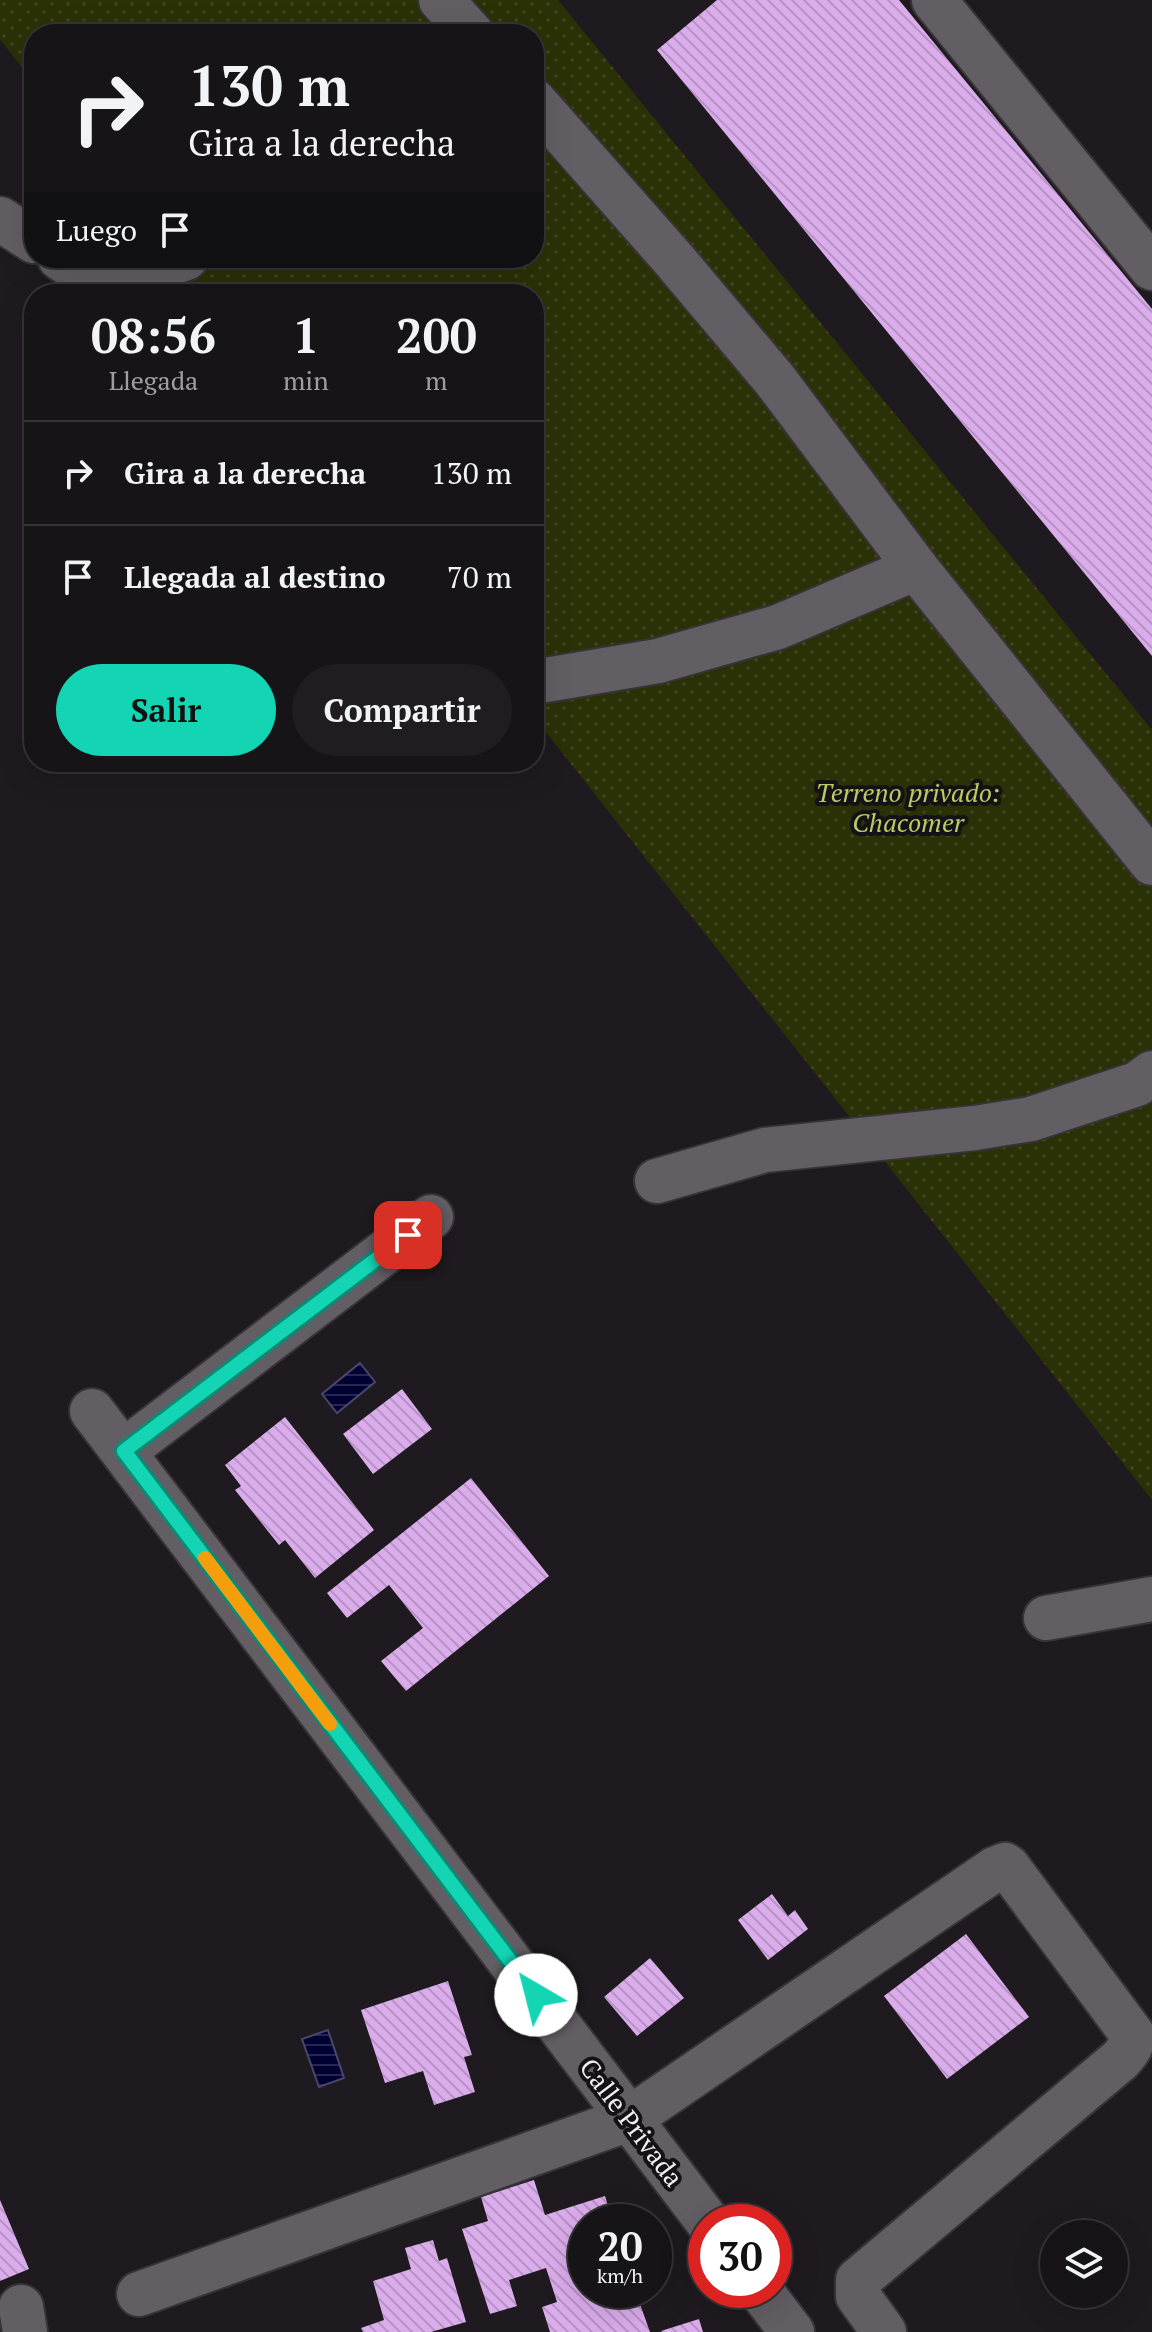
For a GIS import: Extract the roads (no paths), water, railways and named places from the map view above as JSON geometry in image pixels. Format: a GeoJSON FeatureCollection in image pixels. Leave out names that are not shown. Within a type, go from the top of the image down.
{"type":"FeatureCollection","features":[{"type":"Feature","properties":{"kind":"street"},"geometry":{"type":"LineString","coordinates":[[441,0],[463,24]]}},
{"type":"Feature","properties":{"kind":"street"},"geometry":{"type":"LineString","coordinates":[[934,0],[1152,268]]}},
{"type":"Feature","properties":{"kind":"street"},"geometry":{"type":"LineString","coordinates":[[544,120],[675,261],[775,380],[916,568],[1152,863]]}},
{"type":"Feature","properties":{"kind":"street"},"geometry":{"type":"LineString","coordinates":[[0,219],[24,235]]}},
{"type":"Feature","properties":{"kind":"street"},"geometry":{"type":"LineString","coordinates":[[544,680],[658,661],[778,627],[916,568]]}},
{"type":"Feature","properties":{"kind":"street"},"geometry":{"type":"LineString","coordinates":[[657,1181],[765,1150],[962,1130],[1031,1119],[1137,1084],[1152,1073]]}},
{"type":"Feature","properties":{"kind":"street"},"geometry":{"type":"LineString","coordinates":[[124,1451],[431,1217]]}},
{"type":"Feature","properties":{"kind":"street","name":"Calle Privada"},"geometry":{"type":"LineString","coordinates":[[92,1411],[694,2204]]}},
{"type":"Feature","properties":{"kind":"street"},"geometry":{"type":"LineString","coordinates":[[1046,1618],[1152,1599]]}},
{"type":"Feature","properties":{"kind":"street"},"geometry":{"type":"LineString","coordinates":[[139,2294],[629,2119],[995,1869],[1008,1867],[1132,2034],[1133,2042],[1120,2060],[858,2280],[858,2296],[884,2332]]}},
{"type":"Feature","properties":{"kind":"street"},"geometry":{"type":"LineString","coordinates":[[774,2308],[792,2332]]}},
{"type":"Feature","properties":{"kind":"park label","name":"Terreno privado: Chacomer"},"geometry":{"type":"Point","coordinates":[908,807]}}]}
